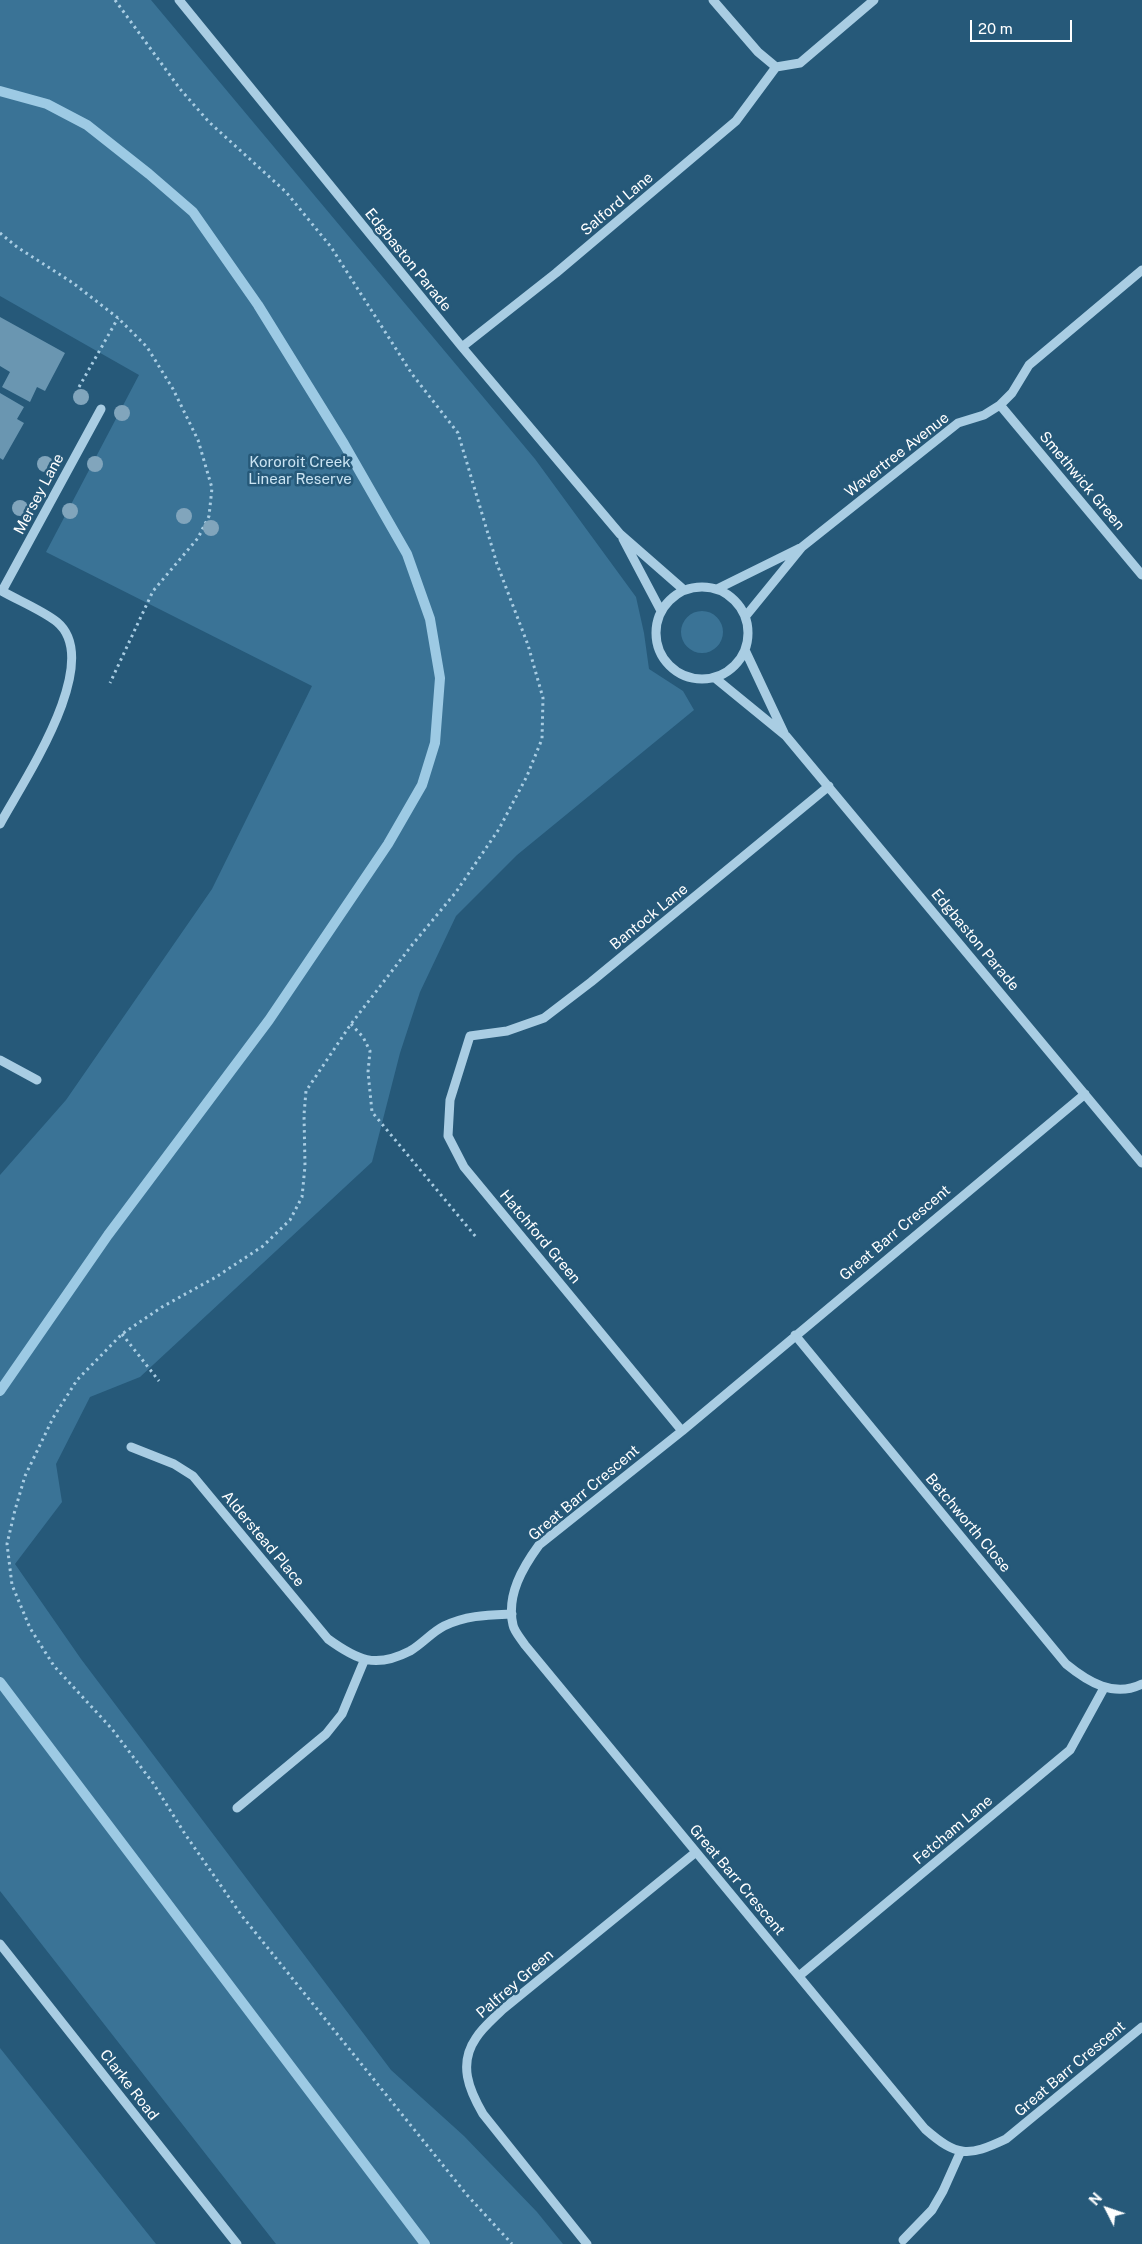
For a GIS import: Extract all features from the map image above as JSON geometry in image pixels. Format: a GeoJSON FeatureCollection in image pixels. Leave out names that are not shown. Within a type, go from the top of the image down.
{"type":"FeatureCollection","features":[{"type":"Feature","properties":{"kind":"street","name":"Edgbaston Parade"},"geometry":{"type":"LineString","coordinates":[[179,0],[462,347],[620,534],[684,590]]}},
{"type":"Feature","properties":{"kind":"street"},"geometry":{"type":"LineString","coordinates":[[713,0],[758,52],[776,68],[800,62],[874,0]]}},
{"type":"Feature","properties":{"kind":"street","name":"Salford Lane"},"geometry":{"type":"LineString","coordinates":[[462,347],[556,273],[736,121],[776,68]]}},
{"type":"Feature","properties":{"kind":"street","name":"Wavertree Avenue"},"geometry":{"type":"LineString","coordinates":[[745,617],[802,547],[958,423],[984,415],[1000,405],[1012,393],[1029,365],[1142,270]]}},
{"type":"Feature","properties":{"kind":"street","name":"Smethwick Green"},"geometry":{"type":"LineString","coordinates":[[1000,405],[1142,575]]}},
{"type":"Feature","properties":{"kind":"street","name":"Mersey Lane"},"geometry":{"type":"LineString","coordinates":[[1,591],[101,409]]}},
{"type":"Feature","properties":{"kind":"street","name":"Edgbaston Parade"},"geometry":{"type":"LineString","coordinates":[[620,534],[661,610]]}},
{"type":"Feature","properties":{"kind":"street","name":"Wavertree Avenue"},"geometry":{"type":"LineString","coordinates":[[716,589],[802,547]]}},
{"type":"Feature","properties":{"kind":"street"},"geometry":{"type":"LineString","coordinates":[[706,587],[716,589],[729,595],[739,605],[745,617],[748,639],[745,650],[738,662],[728,672],[715,678],[702,680],[688,678],[675,672],[665,662],[658,650],[655,637],[656,624],[661,610],[671,598],[684,590],[706,587]]}},
{"type":"Feature","properties":{"kind":"street"},"geometry":{"type":"LineString","coordinates":[[0,824],[58,717],[70,683],[73,660],[68,636],[58,622],[1,591]]}},
{"type":"Feature","properties":{"kind":"street","name":"Edgbaston Parade"},"geometry":{"type":"LineString","coordinates":[[745,650],[786,736]]}},
{"type":"Feature","properties":{"kind":"street","name":"Edgbaston Parade"},"geometry":{"type":"LineString","coordinates":[[715,678],[786,736],[1142,1163]]}},
{"type":"Feature","properties":{"kind":"street","name":"Bantock Lane"},"geometry":{"type":"LineString","coordinates":[[470,1036],[507,1031],[544,1018],[591,982],[829,786]]}},
{"type":"Feature","properties":{"kind":"street","name":"Hatchford Green"},"geometry":{"type":"LineString","coordinates":[[470,1036],[450,1100],[448,1136],[464,1167],[682,1430]]}},
{"type":"Feature","properties":{"kind":"street"},"geometry":{"type":"LineString","coordinates":[[0,1060],[37,1080]]}},
{"type":"Feature","properties":{"kind":"street","name":"Great Barr Crescent"},"geometry":{"type":"LineString","coordinates":[[1085,1094],[682,1430],[540,1545],[527,1560],[514,1588],[512,1614],[513,1626],[525,1645],[925,2129],[940,2142],[960,2153],[985,2149],[1006,2139],[1142,2026]]}},
{"type":"Feature","properties":{"kind":"street","name":"Betchworth Close"},"geometry":{"type":"LineString","coordinates":[[795,1335],[1066,1664],[1086,1680],[1104,1688],[1134,1688],[1142,1684]]}},
{"type":"Feature","properties":{"kind":"street","name":"Alderstead Place"},"geometry":{"type":"LineString","coordinates":[[131,1447],[174,1464],[193,1476],[328,1639],[347,1653],[364,1661]]}},
{"type":"Feature","properties":{"kind":"street"},"geometry":{"type":"LineString","coordinates":[[237,1808],[326,1734],[342,1714],[364,1661],[385,1660],[410,1651],[443,1626],[471,1615],[512,1614]]}},
{"type":"Feature","properties":{"kind":"street","name":"Fetcham Lane"},"geometry":{"type":"LineString","coordinates":[[799,1976],[1070,1750],[1104,1688]]}},
{"type":"Feature","properties":{"kind":"street","name":"Palfrey Green"},"geometry":{"type":"LineString","coordinates":[[587,2244],[483,2114],[470,2092],[466,2064],[475,2039],[502,2010],[696,1852]]}},
{"type":"Feature","properties":{"kind":"street","name":"Clarke Road"},"geometry":{"type":"LineString","coordinates":[[0,1944],[237,2244]]}},
{"type":"Feature","properties":{"kind":"street"},"geometry":{"type":"LineString","coordinates":[[903,2240],[932,2210],[960,2153]]}},
{"type":"Feature","properties":{"kind":"path"},"geometry":{"type":"LineString","coordinates":[[115,0],[180,89],[208,122],[286,192],[331,246],[412,374],[458,433],[497,564],[528,646],[543,698],[542,739],[527,776],[499,830],[456,892],[351,1024],[306,1091],[304,1116],[305,1166],[302,1197],[290,1220],[263,1246],[216,1277],[162,1307],[122,1334],[77,1380],[53,1418],[25,1476],[7,1544],[12,1585],[30,1628],[54,1666],[112,1729],[153,1783],[185,1834],[242,1916],[467,2195],[512,2244]]}},
{"type":"Feature","properties":{"kind":"path"},"geometry":{"type":"LineString","coordinates":[[0,233],[73,283],[118,318],[146,347],[174,389],[198,440],[212,488],[209,516],[202,531],[153,591],[110,683]]}},
{"type":"Feature","properties":{"kind":"path"},"geometry":{"type":"LineString","coordinates":[[79,387],[118,318]]}},
{"type":"Feature","properties":{"kind":"path"},"geometry":{"type":"LineString","coordinates":[[351,1024],[363,1037],[370,1051],[368,1072],[372,1112],[476,1238]]}},
{"type":"Feature","properties":{"kind":"path"},"geometry":{"type":"LineString","coordinates":[[122,1334],[159,1381]]}},
{"type":"Feature","properties":{"kind":"green space","name":"Kororoit Creek Linear Reserve"},"geometry":{"type":"Polygon","coordinates":[[[0,0],[151,0],[535,459],[636,597],[649,669],[683,691],[694,710],[517,855],[456,916],[420,992],[400,1053],[372,1162],[140,1377],[90,1397],[56,1464],[62,1502],[15,1564],[81,1659],[391,2070],[464,2136],[537,2212],[563,2244],[276,2244],[0,1891],[0,1175],[66,1100],[212,889],[312,686],[46,552],[139,375],[0,296],[0,0]]]}},
{"type":"Feature","properties":{"kind":"green space"},"geometry":{"type":"Polygon","coordinates":[[[706,611],[714,614],[720,620],[723,632],[720,644],[714,650],[698,653],[690,650],[684,644],[681,628],[684,620],[690,614],[706,611]]]}},
{"type":"Feature","properties":{"kind":"green space"},"geometry":{"type":"Polygon","coordinates":[[[0,2048],[156,2244],[0,2244],[0,2048]]]}},
{"type":"Feature","properties":{"kind":"building"},"geometry":{"type":"Polygon","coordinates":[[[0,317],[65,353],[45,391],[37,387],[30,402],[2,387],[10,372],[0,366],[0,317]]]}},
{"type":"Feature","properties":{"kind":"building"},"geometry":{"type":"Polygon","coordinates":[[[0,393],[24,407],[17,419],[24,423],[3,460],[0,458],[0,393]]]}},
{"type":"Feature","properties":{"kind":"waterway"},"geometry":{"type":"LineString","coordinates":[[0,91],[47,104],[87,125],[193,212],[258,305],[344,444],[407,554],[430,619],[440,678],[435,743],[422,785],[388,844],[269,1020],[108,1235],[0,1391]]}},
{"type":"Feature","properties":{"kind":"waterway"},"geometry":{"type":"LineString","coordinates":[[0,1682],[425,2244]]}}]}
